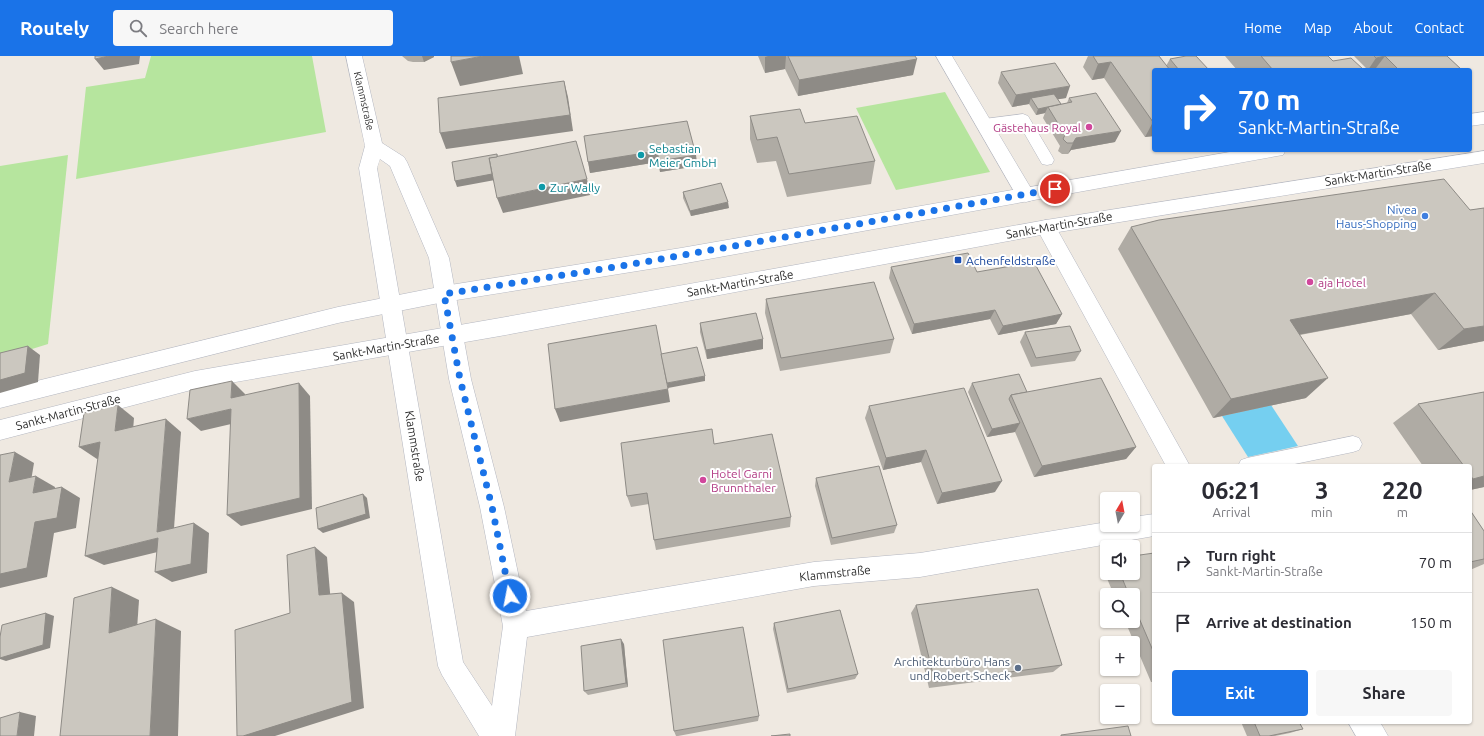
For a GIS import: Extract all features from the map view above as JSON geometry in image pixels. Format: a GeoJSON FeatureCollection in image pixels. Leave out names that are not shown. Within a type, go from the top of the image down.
{"type":"FeatureCollection","features":[{"type":"Feature","properties":{"kind":"main road","name":"Klammstraße"},"geometry":{"type":"LineString","coordinates":[[354,56],[374,146],[368,168],[451,666],[495,736]]}},
{"type":"Feature","properties":{"kind":"main road"},"geometry":{"type":"LineString","coordinates":[[944,56],[1026,195]]}},
{"type":"Feature","properties":{"kind":"main road"},"geometry":{"type":"LineString","coordinates":[[1472,120],[1484,118]]}},
{"type":"Feature","properties":{"kind":"main road","name":"Klammstraße"},"geometry":{"type":"LineString","coordinates":[[374,146],[398,162],[439,258],[444,294],[460,379],[492,507],[516,626],[501,736]]}},
{"type":"Feature","properties":{"kind":"main road"},"geometry":{"type":"LineString","coordinates":[[0,399],[338,315],[390,304],[627,265],[1266,152]]}},
{"type":"Feature","properties":{"kind":"main road","name":"Sankt-Martin-Straße"},"geometry":{"type":"LineString","coordinates":[[0,430],[195,380],[1046,227],[1484,157]]}},
{"type":"Feature","properties":{"kind":"main road"},"geometry":{"type":"LineString","coordinates":[[1046,227],[1177,464]]}},
{"type":"Feature","properties":{"kind":"main road","name":"Klammstraße"},"geometry":{"type":"LineString","coordinates":[[516,626],[814,574],[920,565],[1152,525]]}},
{"type":"Feature","properties":{"kind":"main road"},"geometry":{"type":"LineString","coordinates":[[1364,724],[1374,736]]}},
{"type":"Feature","properties":{"kind":"lane"},"geometry":{"type":"LineString","coordinates":[[984,124],[1023,119],[1046,160]]}},
{"type":"Feature","properties":{"kind":"lane"},"geometry":{"type":"LineString","coordinates":[[1257,464],[1352,444]]}},
{"type":"Feature","properties":{"kind":"green space"},"geometry":{"type":"Polygon","coordinates":[[[151,56],[312,56],[326,132],[76,179],[86,87],[145,78],[151,56]]]}},
{"type":"Feature","properties":{"kind":"green space"},"geometry":{"type":"Polygon","coordinates":[[[945,92],[990,172],[896,190],[856,108],[945,92]]]}},
{"type":"Feature","properties":{"kind":"green space"},"geometry":{"type":"Polygon","coordinates":[[[68,155],[48,344],[0,359],[0,166],[68,155]]]}},
{"type":"Feature","properties":{"kind":"water"},"geometry":{"type":"Polygon","coordinates":[[[1271,405],[1298,446],[1248,457],[1222,416],[1271,405]]]}},
{"type":"Feature","properties":{"kind":"building"},"geometry":{"type":"Polygon","coordinates":[[[95,56],[109,56],[95,59],[95,56]]]}},
{"type":"Feature","properties":{"kind":"building"},"geometry":{"type":"Polygon","coordinates":[[[451,56],[483,56],[451,62],[451,56]]]}},
{"type":"Feature","properties":{"kind":"building"},"geometry":{"type":"Polygon","coordinates":[[[788,56],[915,56],[917,59],[799,80],[788,56]]]}},
{"type":"Feature","properties":{"kind":"building"},"geometry":{"type":"Polygon","coordinates":[[[1093,56],[1159,56],[1168,68],[1152,68],[1152,121],[1111,62],[1098,64],[1093,56]]]}},
{"type":"Feature","properties":{"kind":"building"},"geometry":{"type":"Polygon","coordinates":[[[1196,56],[1207,68],[1177,68],[1170,59],[1196,56]]]}},
{"type":"Feature","properties":{"kind":"building"},"geometry":{"type":"Polygon","coordinates":[[[1261,56],[1328,56],[1333,61],[1351,58],[1362,68],[1271,68],[1261,56]]]}},
{"type":"Feature","properties":{"kind":"building"},"geometry":{"type":"Polygon","coordinates":[[[1374,56],[1385,56],[1376,58],[1374,56]]]}},
{"type":"Feature","properties":{"kind":"building"},"geometry":{"type":"Polygon","coordinates":[[[1385,56],[1447,56],[1460,68],[1397,68],[1385,56]]]}},
{"type":"Feature","properties":{"kind":"building"},"geometry":{"type":"Polygon","coordinates":[[[1055,63],[1070,86],[1016,95],[1001,72],[1055,63]]]}},
{"type":"Feature","properties":{"kind":"building"},"geometry":{"type":"Polygon","coordinates":[[[564,81],[570,115],[440,133],[438,98],[564,81]]]}},
{"type":"Feature","properties":{"kind":"building"},"geometry":{"type":"Polygon","coordinates":[[[1096,93],[1121,131],[1076,138],[1073,143],[1067,143],[1063,139],[1065,135],[1048,107],[1072,102],[1069,98],[1096,93]]]}},
{"type":"Feature","properties":{"kind":"building"},"geometry":{"type":"Polygon","coordinates":[[[1054,94],[1061,104],[1038,109],[1031,98],[1054,94]]]}},
{"type":"Feature","properties":{"kind":"building"},"geometry":{"type":"Polygon","coordinates":[[[800,109],[805,123],[857,116],[875,161],[789,174],[777,137],[757,140],[750,116],[800,109]]]}},
{"type":"Feature","properties":{"kind":"building","name":"Sebastian Meier GmbH"},"geometry":{"type":"Polygon","coordinates":[[[687,121],[696,155],[659,161],[657,151],[588,162],[584,136],[687,121]]]}},
{"type":"Feature","properties":{"kind":"building"},"geometry":{"type":"Polygon","coordinates":[[[576,141],[587,179],[497,198],[489,158],[576,141]]]}},
{"type":"Feature","properties":{"kind":"building"},"geometry":{"type":"Polygon","coordinates":[[[497,154],[497,157],[489,158],[492,174],[455,181],[452,162],[497,154]]]}},
{"type":"Feature","properties":{"kind":"building","name":"aja Hotel"},"geometry":{"type":"Polygon","coordinates":[[[1444,179],[1470,210],[1484,208],[1484,326],[1464,329],[1435,293],[1290,320],[1328,378],[1231,399],[1131,227],[1159,220],[1444,179]]]}},
{"type":"Feature","properties":{"kind":"building"},"geometry":{"type":"Polygon","coordinates":[[[721,183],[728,202],[690,211],[683,192],[721,183]]]}},
{"type":"Feature","properties":{"kind":"building"},"geometry":{"type":"Polygon","coordinates":[[[968,253],[977,272],[1034,262],[1062,314],[1003,326],[995,310],[914,324],[891,267],[968,253]]]}},
{"type":"Feature","properties":{"kind":"building"},"geometry":{"type":"Polygon","coordinates":[[[874,282],[894,339],[781,358],[766,299],[874,282]]]}},
{"type":"Feature","properties":{"kind":"building"},"geometry":{"type":"Polygon","coordinates":[[[756,313],[763,339],[706,350],[700,323],[756,313]]]}},
{"type":"Feature","properties":{"kind":"building"},"geometry":{"type":"Polygon","coordinates":[[[656,325],[668,389],[555,409],[548,344],[656,325]]]}},
{"type":"Feature","properties":{"kind":"building"},"geometry":{"type":"Polygon","coordinates":[[[1070,326],[1081,351],[1036,358],[1025,332],[1070,326]]]}},
{"type":"Feature","properties":{"kind":"building"},"geometry":{"type":"Polygon","coordinates":[[[28,346],[25,373],[0,380],[0,353],[28,346]]]}},
{"type":"Feature","properties":{"kind":"building"},"geometry":{"type":"Polygon","coordinates":[[[697,347],[705,376],[667,383],[661,354],[697,347]]]}},
{"type":"Feature","properties":{"kind":"building"},"geometry":{"type":"Polygon","coordinates":[[[1019,374],[1027,392],[1011,395],[1009,399],[1020,423],[992,429],[972,383],[1019,374]]]}},
{"type":"Feature","properties":{"kind":"building"},"geometry":{"type":"Polygon","coordinates":[[[1101,378],[1136,447],[1042,466],[1011,395],[1101,378]]]}},
{"type":"Feature","properties":{"kind":"building"},"geometry":{"type":"Polygon","coordinates":[[[232,381],[231,398],[299,383],[300,498],[227,515],[231,409],[187,419],[190,390],[232,381]]]}},
{"type":"Feature","properties":{"kind":"building"},"geometry":{"type":"Polygon","coordinates":[[[964,388],[1002,481],[942,493],[926,450],[886,458],[869,406],[964,388]]]}},
{"type":"Feature","properties":{"kind":"building"},"geometry":{"type":"Polygon","coordinates":[[[1484,392],[1484,476],[1473,479],[1472,464],[1463,464],[1418,404],[1484,392]]]}},
{"type":"Feature","properties":{"kind":"building"},"geometry":{"type":"Polygon","coordinates":[[[118,405],[115,431],[166,419],[157,532],[194,523],[191,564],[155,572],[158,538],[85,556],[100,442],[79,447],[84,413],[118,405]]]}},
{"type":"Feature","properties":{"kind":"building","name":"Hotel Garni Brunnthaler"},"geometry":{"type":"Polygon","coordinates":[[[712,429],[714,444],[772,434],[791,517],[654,540],[647,493],[627,496],[621,443],[712,429]]]}},
{"type":"Feature","properties":{"kind":"building"},"geometry":{"type":"Polygon","coordinates":[[[15,452],[9,482],[36,476],[33,493],[62,487],[57,518],[35,522],[27,568],[0,574],[0,455],[15,452]]]}},
{"type":"Feature","properties":{"kind":"building"},"geometry":{"type":"Polygon","coordinates":[[[879,466],[897,525],[832,538],[816,478],[879,466]]]}},
{"type":"Feature","properties":{"kind":"building"},"geometry":{"type":"Polygon","coordinates":[[[363,494],[366,514],[318,529],[316,508],[363,494]]]}},
{"type":"Feature","properties":{"kind":"building"},"geometry":{"type":"Polygon","coordinates":[[[1472,513],[1484,531],[1484,559],[1472,562],[1472,513]]]}},
{"type":"Feature","properties":{"kind":"building"},"geometry":{"type":"Polygon","coordinates":[[[315,547],[319,595],[342,593],[352,702],[243,736],[237,736],[235,630],[290,613],[287,555],[315,547]]]}},
{"type":"Feature","properties":{"kind":"building"},"geometry":{"type":"Polygon","coordinates":[[[1152,553],[1152,648],[1140,620],[1140,588],[1126,588],[1123,580],[1140,580],[1140,555],[1152,553]]]}},
{"type":"Feature","properties":{"kind":"building"},"geometry":{"type":"Polygon","coordinates":[[[112,587],[109,633],[156,619],[150,736],[60,736],[74,598],[112,587]]]}},
{"type":"Feature","properties":{"kind":"building"},"geometry":{"type":"Polygon","coordinates":[[[1038,589],[1062,665],[935,682],[916,605],[1038,589]]]}},
{"type":"Feature","properties":{"kind":"building"},"geometry":{"type":"Polygon","coordinates":[[[840,610],[858,674],[788,689],[774,623],[840,610]]]}},
{"type":"Feature","properties":{"kind":"building"},"geometry":{"type":"Polygon","coordinates":[[[46,613],[43,645],[0,658],[0,637],[2,625],[46,613]]]}},
{"type":"Feature","properties":{"kind":"building"},"geometry":{"type":"Polygon","coordinates":[[[743,627],[759,716],[674,731],[663,640],[743,627]]]}},
{"type":"Feature","properties":{"kind":"building"},"geometry":{"type":"Polygon","coordinates":[[[621,639],[626,683],[584,691],[581,646],[621,639]]]}},
{"type":"Feature","properties":{"kind":"building"},"geometry":{"type":"Polygon","coordinates":[[[20,712],[17,736],[0,736],[0,718],[20,712]]]}},
{"type":"Feature","properties":{"kind":"building"},"geometry":{"type":"Polygon","coordinates":[[[1255,724],[1300,724],[1303,729],[1269,736],[1260,736],[1255,724]]]}},
{"type":"Feature","properties":{"kind":"building"},"geometry":{"type":"Polygon","coordinates":[[[1128,726],[1131,736],[1061,736],[1061,735],[1128,726]]]}},
{"type":"Feature","properties":{"kind":"building"},"geometry":{"type":"Polygon","coordinates":[[[790,734],[790,736],[771,736],[790,734]]]}},
{"type":"Feature","properties":{"kind":"place","name":"Gästehaus Royal"},"geometry":{"type":"Point","coordinates":[1089,127]}},
{"type":"Feature","properties":{"kind":"place","name":"Sebastian Meier GmbH"},"geometry":{"type":"Point","coordinates":[641,155]}},
{"type":"Feature","properties":{"kind":"place","name":"Zur Wally"},"geometry":{"type":"Point","coordinates":[542,187]}},
{"type":"Feature","properties":{"kind":"place","name":"Nivea Haus-Shopping"},"geometry":{"type":"Point","coordinates":[1425,216]}},
{"type":"Feature","properties":{"kind":"place","name":"Achenfeldstraße"},"geometry":{"type":"Point","coordinates":[958,260]}},
{"type":"Feature","properties":{"kind":"place","name":"aja Hotel"},"geometry":{"type":"Point","coordinates":[1310,282]}},
{"type":"Feature","properties":{"kind":"place","name":"Hotel Garni Brunnthaler"},"geometry":{"type":"Point","coordinates":[703,480]}},
{"type":"Feature","properties":{"kind":"place","name":"Architekturbüro Hans und Robert Scheck"},"geometry":{"type":"Point","coordinates":[1018,668]}},
{"type":"Feature","properties":{"kind":"route"},"geometry":{"type":"LineString","coordinates":[[510,596],[492,507],[460,379],[444,294],[681,256],[1055,189]]}}]}
